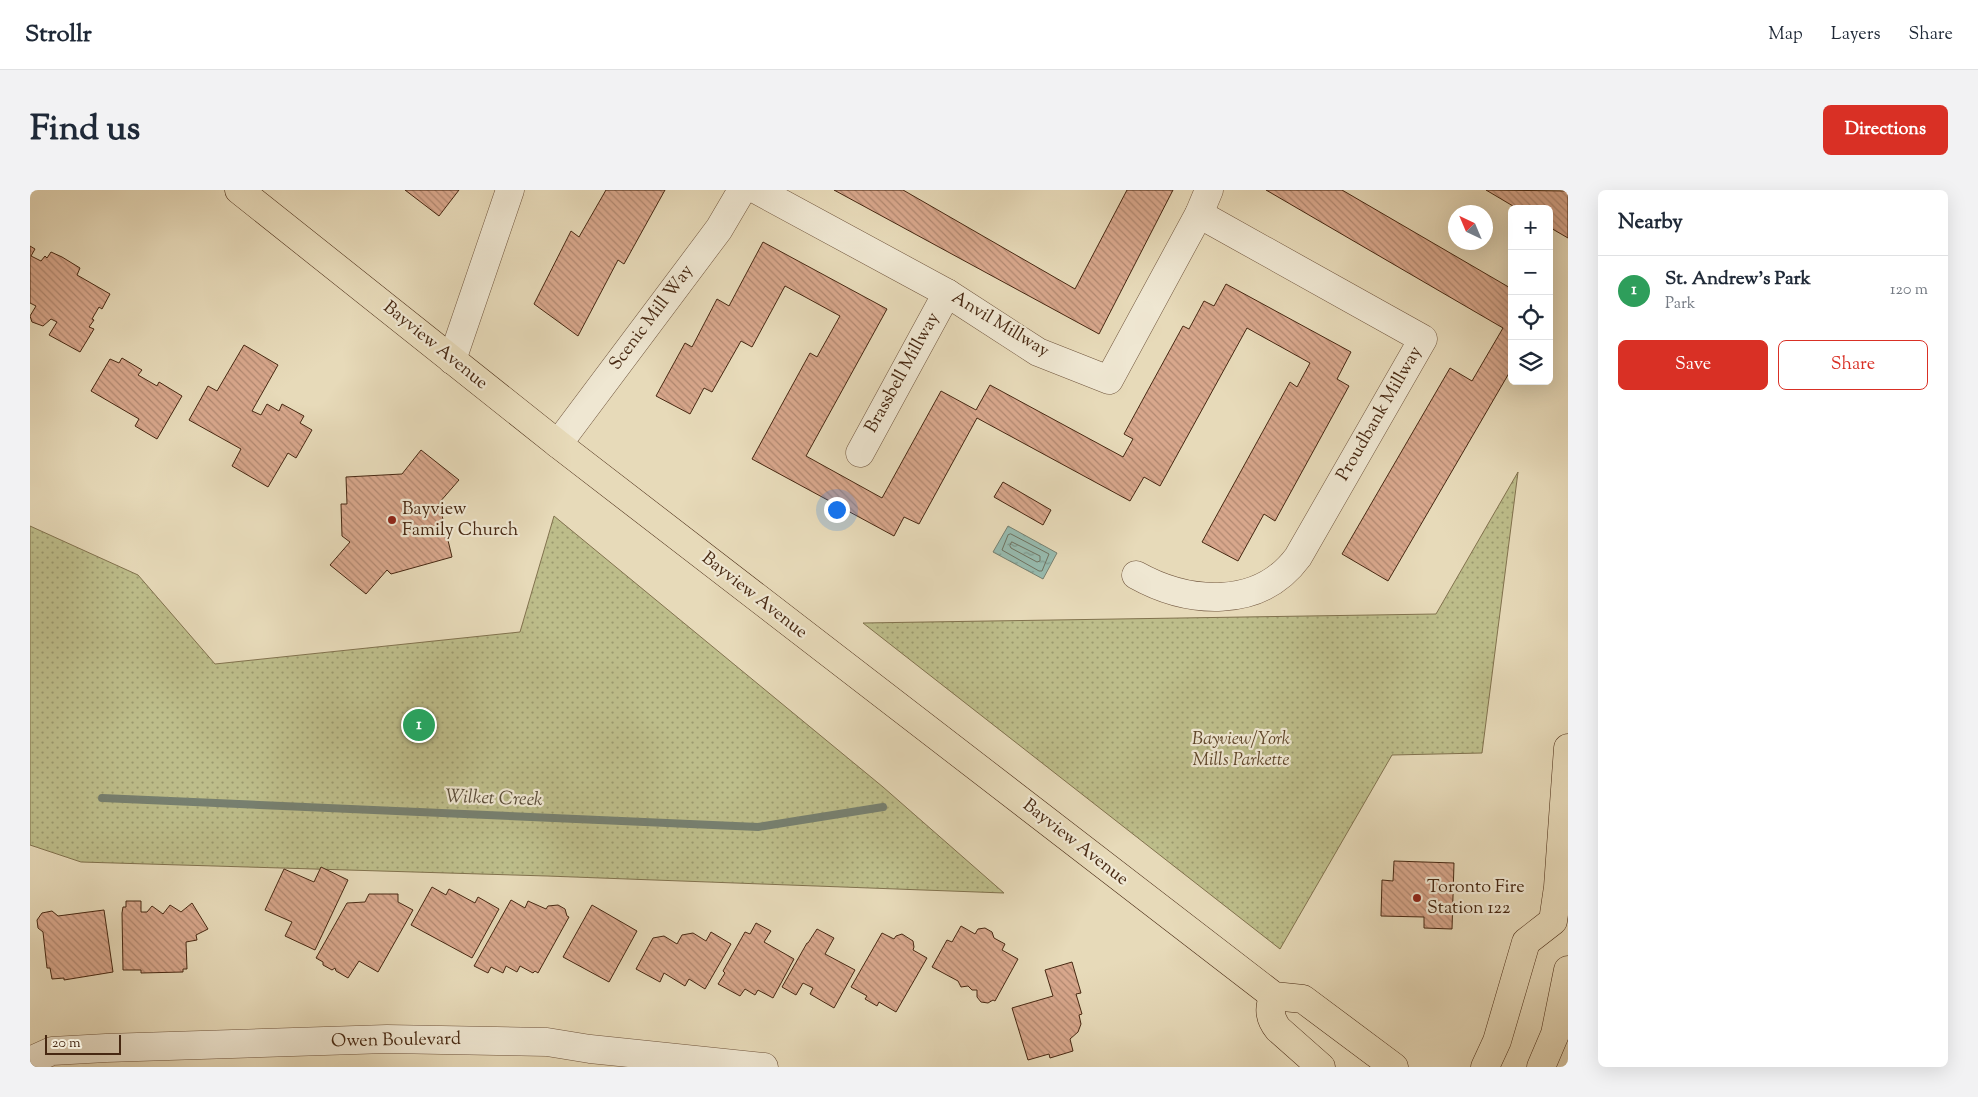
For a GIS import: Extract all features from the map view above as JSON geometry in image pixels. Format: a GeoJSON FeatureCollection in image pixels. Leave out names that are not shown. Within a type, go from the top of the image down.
{"type":"FeatureCollection","features":[{"type":"Feature","properties":{"kind":"main road","name":"Bayview Avenue"},"geometry":{"type":"LineString","coordinates":[[241,190],[558,444],[1274,996]]}},
{"type":"Feature","properties":{"kind":"main road"},"geometry":{"type":"LineString","coordinates":[[1485,1067],[1497,1041],[1526,942],[1560,930],[1558,887],[1568,748]]}},
{"type":"Feature","properties":{"kind":"main road"},"geometry":{"type":"LineString","coordinates":[[1541,1067],[1555,1034],[1568,970]]}},
{"type":"Feature","properties":{"kind":"main road"},"geometry":{"type":"LineString","coordinates":[[1321,1067],[1272,1022],[1270,1008],[1274,996],[1303,998],[1394,1067]]}},
{"type":"Feature","properties":{"kind":"street","name":"Scenic Mill Way"},"geometry":{"type":"LineString","coordinates":[[558,444],[719,230],[742,190]]}},
{"type":"Feature","properties":{"kind":"street","name":"Anvil Millway"},"geometry":{"type":"LineString","coordinates":[[757,190],[947,293],[1038,352],[1109,380],[1204,202]]}},
{"type":"Feature","properties":{"kind":"street"},"geometry":{"type":"LineString","coordinates":[[452,360],[509,191]]}},
{"type":"Feature","properties":{"kind":"street","name":"Proudbank Millway"},"geometry":{"type":"LineString","coordinates":[[1136,575],[1172,590],[1210,596],[1246,594],[1264,588],[1279,578],[1298,557],[1423,339],[1204,202]]}},
{"type":"Feature","properties":{"kind":"street","name":"Brassbell Millway"},"geometry":{"type":"LineString","coordinates":[[860,453],[947,293]]}},
{"type":"Feature","properties":{"kind":"street","name":"Owen Boulevard"},"geometry":{"type":"LineString","coordinates":[[30,1061],[52,1051],[387,1039],[547,1042],[585,1058],[764,1067]]}},
{"type":"Feature","properties":{"kind":"green space","name":"Bayview/York Mills Parkette"},"geometry":{"type":"Polygon","coordinates":[[[1518,472],[1482,753],[1392,755],[1280,949],[863,623],[1436,614],[1518,472]]]}},
{"type":"Feature","properties":{"kind":"green space"},"geometry":{"type":"Polygon","coordinates":[[[554,516],[883,787],[1004,893],[547,876],[81,862],[30,845],[30,526],[138,575],[215,664],[520,632],[554,516]]]}},
{"type":"Feature","properties":{"kind":"water"},"geometry":{"type":"Polygon","coordinates":[[[1008,526],[1057,553],[1043,579],[993,552],[1008,526]]]}},
{"type":"Feature","properties":{"kind":"building"},"geometry":{"type":"Polygon","coordinates":[[[405,190],[459,190],[439,216],[405,190]]]}},
{"type":"Feature","properties":{"kind":"building"},"geometry":{"type":"Polygon","coordinates":[[[606,190],[665,190],[624,264],[618,260],[578,336],[534,304],[571,231],[579,237],[606,190]]]}},
{"type":"Feature","properties":{"kind":"building"},"geometry":{"type":"Polygon","coordinates":[[[834,190],[903,190],[1075,289],[1127,190],[1173,190],[1099,334],[834,190]]]}},
{"type":"Feature","properties":{"kind":"building"},"geometry":{"type":"Polygon","coordinates":[[[1266,190],[1342,190],[1508,287],[1508,375],[1388,581],[1342,554],[1450,368],[1472,381],[1503,328],[1266,190]]]}},
{"type":"Feature","properties":{"kind":"building"},"geometry":{"type":"Polygon","coordinates":[[[1486,190],[1568,191],[1568,238],[1553,229],[1553,205],[1511,205],[1486,190]]]}},
{"type":"Feature","properties":{"kind":"building"},"geometry":{"type":"Polygon","coordinates":[[[763,242],[887,309],[806,456],[882,498],[941,391],[976,410],[990,385],[1123,457],[1133,439],[1124,434],[1183,326],[1189,329],[1204,301],[1214,306],[1226,284],[1351,352],[1337,379],[1349,386],[1275,521],[1264,514],[1238,561],[1202,542],[1290,382],[1297,387],[1310,363],[1247,328],[1160,486],[1144,477],[1130,501],[977,418],[919,524],[904,517],[894,536],[752,459],[810,353],[817,357],[840,316],[785,286],[752,347],[741,341],[712,392],[704,388],[690,414],[656,396],[685,343],[692,347],[717,299],[729,306],[763,242]]]}},
{"type":"Feature","properties":{"kind":"building"},"geometry":{"type":"Polygon","coordinates":[[[30,246],[35,249],[31,256],[41,261],[45,256],[47,258],[51,252],[62,257],[80,268],[77,275],[110,294],[102,309],[99,307],[92,319],[94,320],[89,327],[94,329],[80,352],[49,335],[57,322],[51,319],[43,326],[32,322],[30,316],[36,306],[30,303],[30,246]]]}},
{"type":"Feature","properties":{"kind":"building"},"geometry":{"type":"Polygon","coordinates":[[[244,345],[278,365],[252,411],[261,415],[267,404],[279,411],[282,404],[304,416],[300,423],[312,430],[296,458],[288,453],[268,487],[232,466],[241,449],[189,420],[208,386],[217,391],[244,345]]]}},
{"type":"Feature","properties":{"kind":"building"},"geometry":{"type":"Polygon","coordinates":[[[122,358],[142,370],[138,375],[157,386],[159,382],[182,396],[157,439],[135,426],[139,419],[91,391],[110,359],[119,363],[122,358]]]}},
{"type":"Feature","properties":{"kind":"building","name":"Bayview Family Church"},"geometry":{"type":"Polygon","coordinates":[[[421,450],[459,480],[439,503],[452,557],[391,574],[387,570],[366,594],[330,565],[350,542],[342,536],[341,504],[347,504],[346,477],[402,474],[421,450]]]}},
{"type":"Feature","properties":{"kind":"building"},"geometry":{"type":"Polygon","coordinates":[[[1003,482],[1051,510],[1043,525],[994,497],[1003,482]]]}},
{"type":"Feature","properties":{"kind":"building","name":"Toronto Fire Station 122"},"geometry":{"type":"Polygon","coordinates":[[[1394,861],[1454,863],[1452,929],[1424,928],[1424,917],[1381,916],[1382,880],[1393,881],[1394,861]]]}},
{"type":"Feature","properties":{"kind":"building"},"geometry":{"type":"Polygon","coordinates":[[[321,867],[348,880],[315,950],[285,936],[292,922],[265,910],[284,869],[314,882],[321,867]]]}},
{"type":"Feature","properties":{"kind":"building"},"geometry":{"type":"Polygon","coordinates":[[[432,887],[446,895],[449,889],[475,903],[478,897],[499,909],[472,958],[411,925],[432,887]]]}},
{"type":"Feature","properties":{"kind":"building"},"geometry":{"type":"Polygon","coordinates":[[[369,894],[398,894],[398,902],[413,910],[378,972],[359,961],[348,978],[336,971],[335,968],[332,970],[323,965],[323,962],[316,958],[347,903],[365,902],[369,894]]]}},
{"type":"Feature","properties":{"kind":"building"},"geometry":{"type":"Polygon","coordinates":[[[511,900],[525,908],[528,901],[546,909],[548,906],[558,905],[565,909],[569,917],[538,973],[535,971],[533,973],[520,966],[517,972],[506,966],[503,973],[491,967],[488,973],[474,966],[511,900]]]}},
{"type":"Feature","properties":{"kind":"building"},"geometry":{"type":"Polygon","coordinates":[[[126,901],[141,901],[141,912],[147,912],[152,906],[163,914],[170,905],[181,912],[192,903],[208,929],[196,935],[197,940],[186,942],[187,969],[183,969],[183,972],[141,973],[141,970],[123,970],[122,913],[123,907],[126,907],[126,901]]]}},
{"type":"Feature","properties":{"kind":"building"},"geometry":{"type":"Polygon","coordinates":[[[592,905],[637,931],[609,982],[563,957],[592,905]]]}},
{"type":"Feature","properties":{"kind":"building"},"geometry":{"type":"Polygon","coordinates":[[[104,910],[113,972],[64,980],[64,978],[52,979],[50,968],[47,968],[43,932],[38,928],[37,920],[42,913],[52,911],[58,916],[104,910]]]}},
{"type":"Feature","properties":{"kind":"building"},"geometry":{"type":"Polygon","coordinates":[[[756,923],[771,931],[764,942],[794,959],[773,998],[758,990],[755,995],[745,989],[740,996],[718,984],[725,973],[723,971],[745,932],[750,934],[756,923]]]}},
{"type":"Feature","properties":{"kind":"building"},"geometry":{"type":"Polygon","coordinates":[[[961,926],[975,934],[978,929],[985,928],[992,932],[994,938],[1005,944],[1002,950],[1018,959],[995,1001],[981,1002],[977,997],[977,990],[972,990],[968,986],[961,987],[958,981],[932,967],[947,940],[952,942],[961,926]]]}},
{"type":"Feature","properties":{"kind":"building"},"geometry":{"type":"Polygon","coordinates":[[[817,929],[834,938],[825,954],[855,970],[834,1008],[810,994],[813,988],[803,983],[796,995],[782,987],[817,929]]]}},
{"type":"Feature","properties":{"kind":"building"},"geometry":{"type":"Polygon","coordinates":[[[711,932],[731,944],[705,989],[689,979],[685,986],[664,973],[660,982],[636,969],[653,938],[664,936],[677,944],[682,935],[693,933],[706,941],[711,932]]]}},
{"type":"Feature","properties":{"kind":"building"},"geometry":{"type":"Polygon","coordinates":[[[882,933],[894,939],[902,934],[913,941],[913,950],[927,958],[896,1012],[879,1002],[877,1006],[865,999],[867,996],[851,987],[882,933]]]}},
{"type":"Feature","properties":{"kind":"building"},"geometry":{"type":"Polygon","coordinates":[[[1072,962],[1081,993],[1076,994],[1082,1014],[1079,1015],[1081,1024],[1078,1032],[1070,1039],[1073,1051],[1050,1058],[1049,1054],[1028,1060],[1012,1008],[1053,996],[1045,970],[1072,962]]]}},
{"type":"Feature","properties":{"kind":"waterway","name":"Wilket Creek"},"geometry":{"type":"LineString","coordinates":[[102,798],[758,827],[883,807]]}},
{"type":"Feature","properties":{"kind":"place","name":"Bayview Family Church"},"geometry":{"type":"Point","coordinates":[392,520]}},
{"type":"Feature","properties":{"kind":"place","name":"St. Andrew’s Park"},"geometry":{"type":"Point","coordinates":[419,725]}},
{"type":"Feature","properties":{"kind":"place","name":"Toronto Fire Station 122"},"geometry":{"type":"Point","coordinates":[1417,898]}}]}
